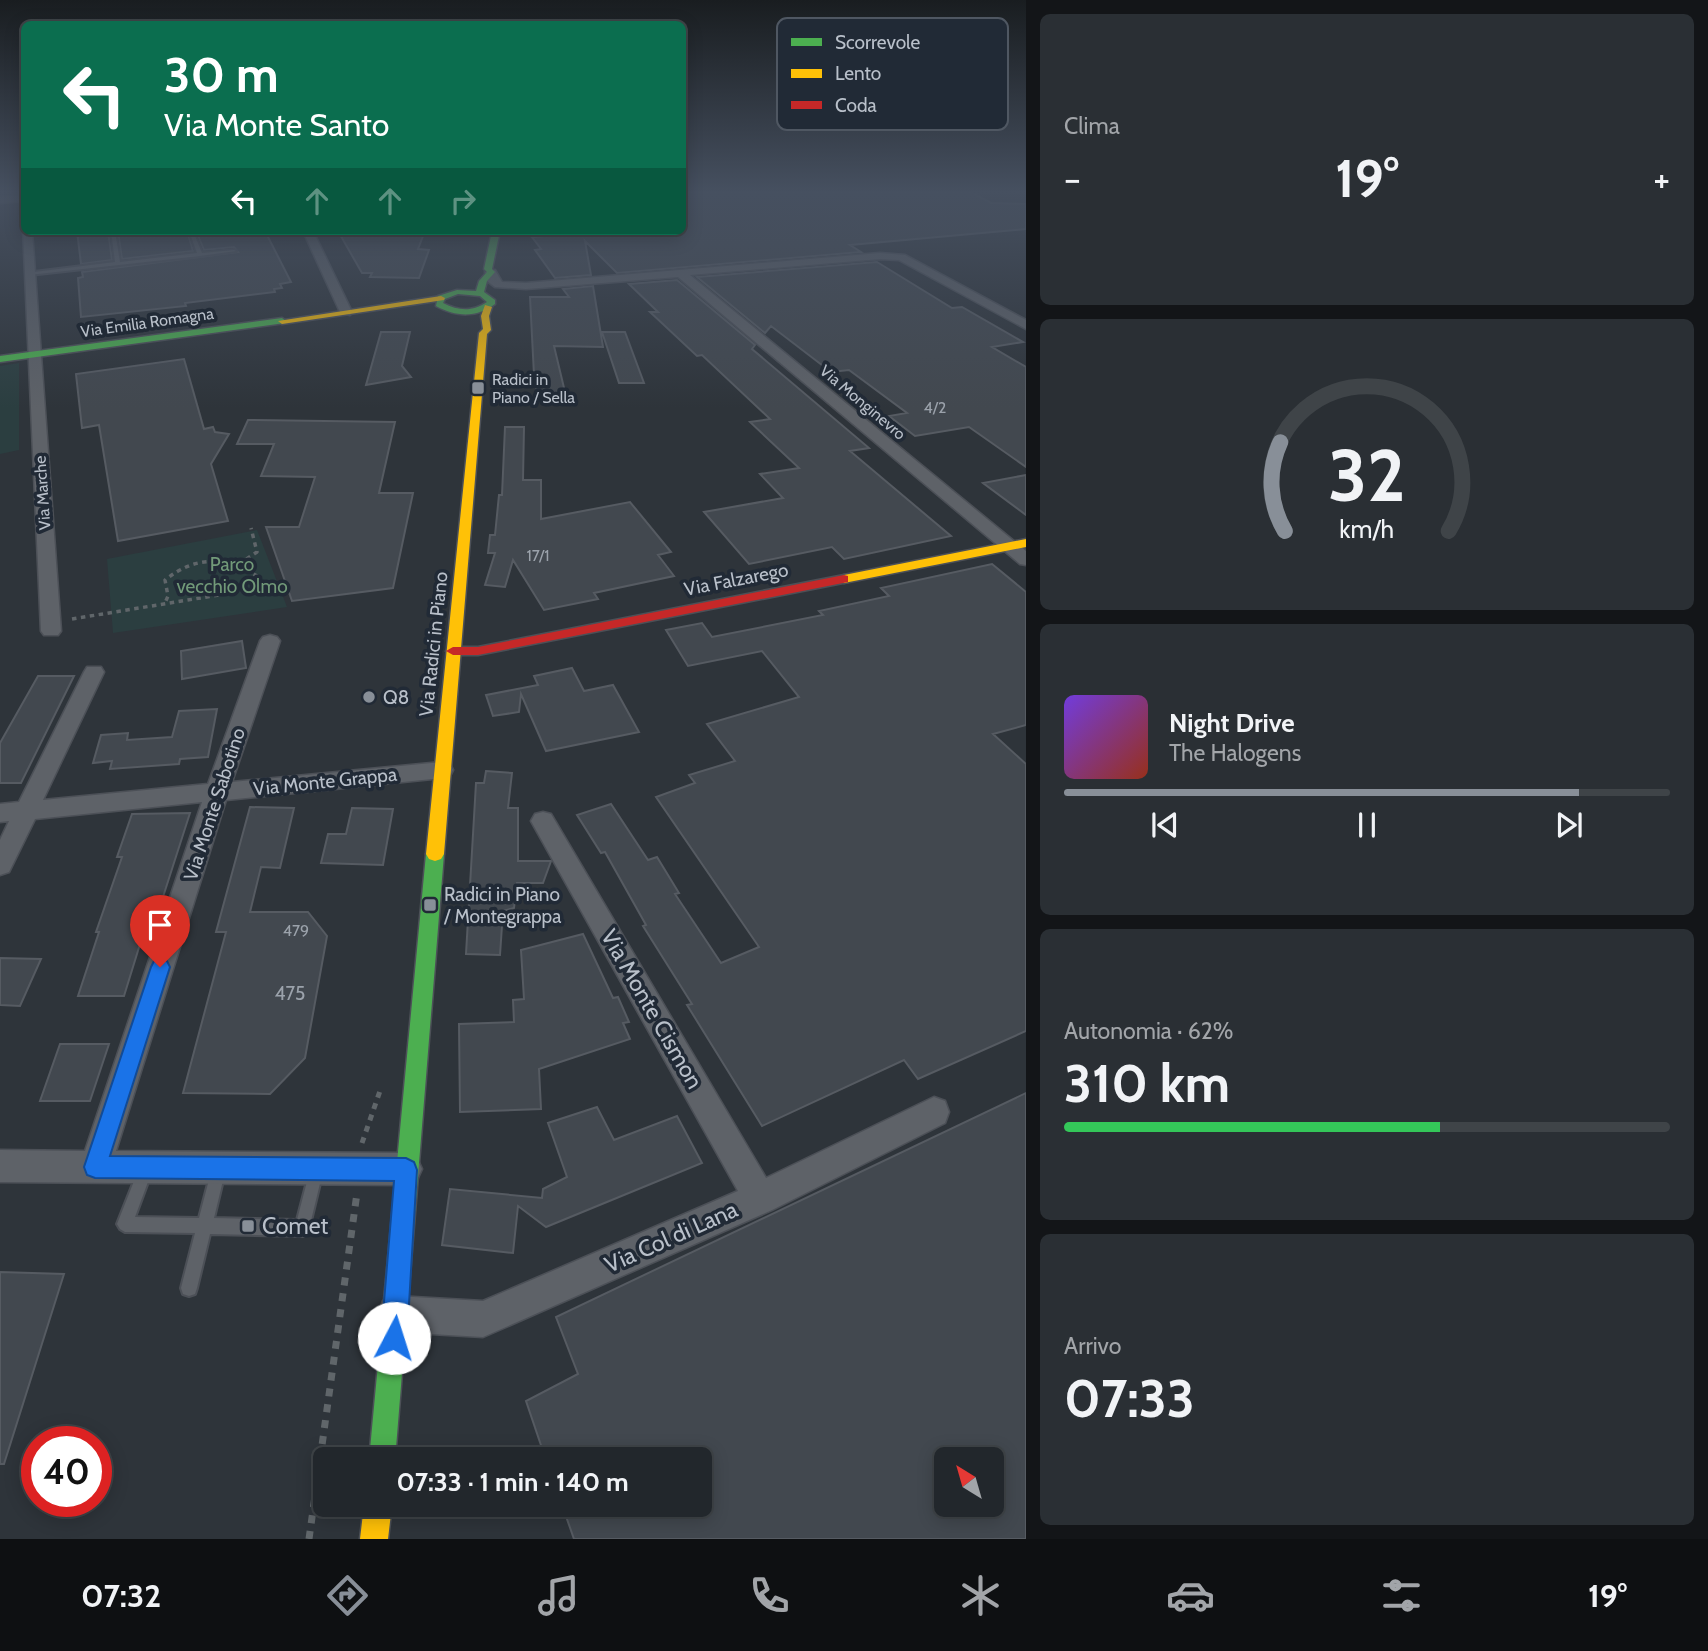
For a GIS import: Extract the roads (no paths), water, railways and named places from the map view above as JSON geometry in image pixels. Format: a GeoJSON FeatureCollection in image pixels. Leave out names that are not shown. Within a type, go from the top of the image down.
{"type":"FeatureCollection","features":[{"type":"Feature","properties":{"kind":"street","name":"Via Marche"},"geometry":{"type":"LineString","coordinates":[[29,264],[51,627]]}},
{"type":"Feature","properties":{"kind":"street"},"geometry":{"type":"LineString","coordinates":[[323,264],[346,312]]}},
{"type":"Feature","properties":{"kind":"street"},"geometry":{"type":"LineString","coordinates":[[490,264],[489,271],[493,281],[499,285],[526,286],[775,264]]}},
{"type":"Feature","properties":{"kind":"street"},"geometry":{"type":"LineString","coordinates":[[914,264],[1026,325]]}},
{"type":"Feature","properties":{"kind":"street"},"geometry":{"type":"LineString","coordinates":[[483,332],[456,311],[441,307],[439,300],[489,271]]}},
{"type":"Feature","properties":{"kind":"street","name":"Via Radici in Piano"},"geometry":{"type":"LineString","coordinates":[[406,1170],[483,332],[487,330],[483,281],[489,271]]}},
{"type":"Feature","properties":{"kind":"street","name":"Via Monginevro"},"geometry":{"type":"LineString","coordinates":[[678,271],[1026,560]]}},
{"type":"Feature","properties":{"kind":"street"},"geometry":{"type":"LineString","coordinates":[[485,298],[552,284]]}},
{"type":"Feature","properties":{"kind":"street"},"geometry":{"type":"LineString","coordinates":[[485,298],[526,286]]}},
{"type":"Feature","properties":{"kind":"street","name":"Via Emilia Romagna"},"geometry":{"type":"LineString","coordinates":[[298,320],[447,295],[485,298]]}},
{"type":"Feature","properties":{"kind":"street","name":"Via Emilia Romagna"},"geometry":{"type":"LineString","coordinates":[[0,359],[298,320],[415,309],[456,311],[485,298]]}},
{"type":"Feature","properties":{"kind":"street","name":"Via Falzarego"},"geometry":{"type":"LineString","coordinates":[[453,651],[478,651],[1026,542]]}},
{"type":"Feature","properties":{"kind":"street","name":"Via Monte Sabotino"},"geometry":{"type":"LineString","coordinates":[[95,1167],[217,792],[270,641]]}},
{"type":"Feature","properties":{"kind":"street"},"geometry":{"type":"LineString","coordinates":[[0,865],[94,672]]}},
{"type":"Feature","properties":{"kind":"street","name":"Via Monte Grappa"},"geometry":{"type":"LineString","coordinates":[[0,813],[442,770]]}},
{"type":"Feature","properties":{"kind":"street","name":"Via Monte Cismon"},"geometry":{"type":"LineString","coordinates":[[543,821],[760,1198]]}},
{"type":"Feature","properties":{"kind":"street","name":"Via Col di Lana"},"geometry":{"type":"LineString","coordinates":[[396,1314],[483,1319],[760,1198],[934,1112]]}},
{"type":"Feature","properties":{"kind":"street"},"geometry":{"type":"LineString","coordinates":[[0,1166],[406,1170],[383,1447]]}},
{"type":"Feature","properties":{"kind":"street"},"geometry":{"type":"LineString","coordinates":[[374,1539],[377,1517]]}},
{"type":"Feature","properties":{"kind":"lane"},"geometry":{"type":"LineString","coordinates":[[29,273],[118,264]]}},
{"type":"Feature","properties":{"kind":"lane"},"geometry":{"type":"LineString","coordinates":[[147,1167],[125,1224],[303,1228],[317,1169]]}},
{"type":"Feature","properties":{"kind":"lane"},"geometry":{"type":"LineString","coordinates":[[189,1288],[219,1168]]}},
{"type":"Feature","properties":{"kind":"place","name":"Radici in Piano / Sella"},"geometry":{"type":"Point","coordinates":[478,388]}},
{"type":"Feature","properties":{"kind":"place","name":"Q8"},"geometry":{"type":"Point","coordinates":[369,697]}},
{"type":"Feature","properties":{"kind":"place","name":"Radici in Piano / Montegrappa"},"geometry":{"type":"Point","coordinates":[430,905]}},
{"type":"Feature","properties":{"kind":"place","name":"Comet"},"geometry":{"type":"Point","coordinates":[248,1226]}},
{"type":"Feature","properties":{"kind":"park label","name":"Parco vecchio Olmo"},"geometry":{"type":"Point","coordinates":[232,575]}}]}
